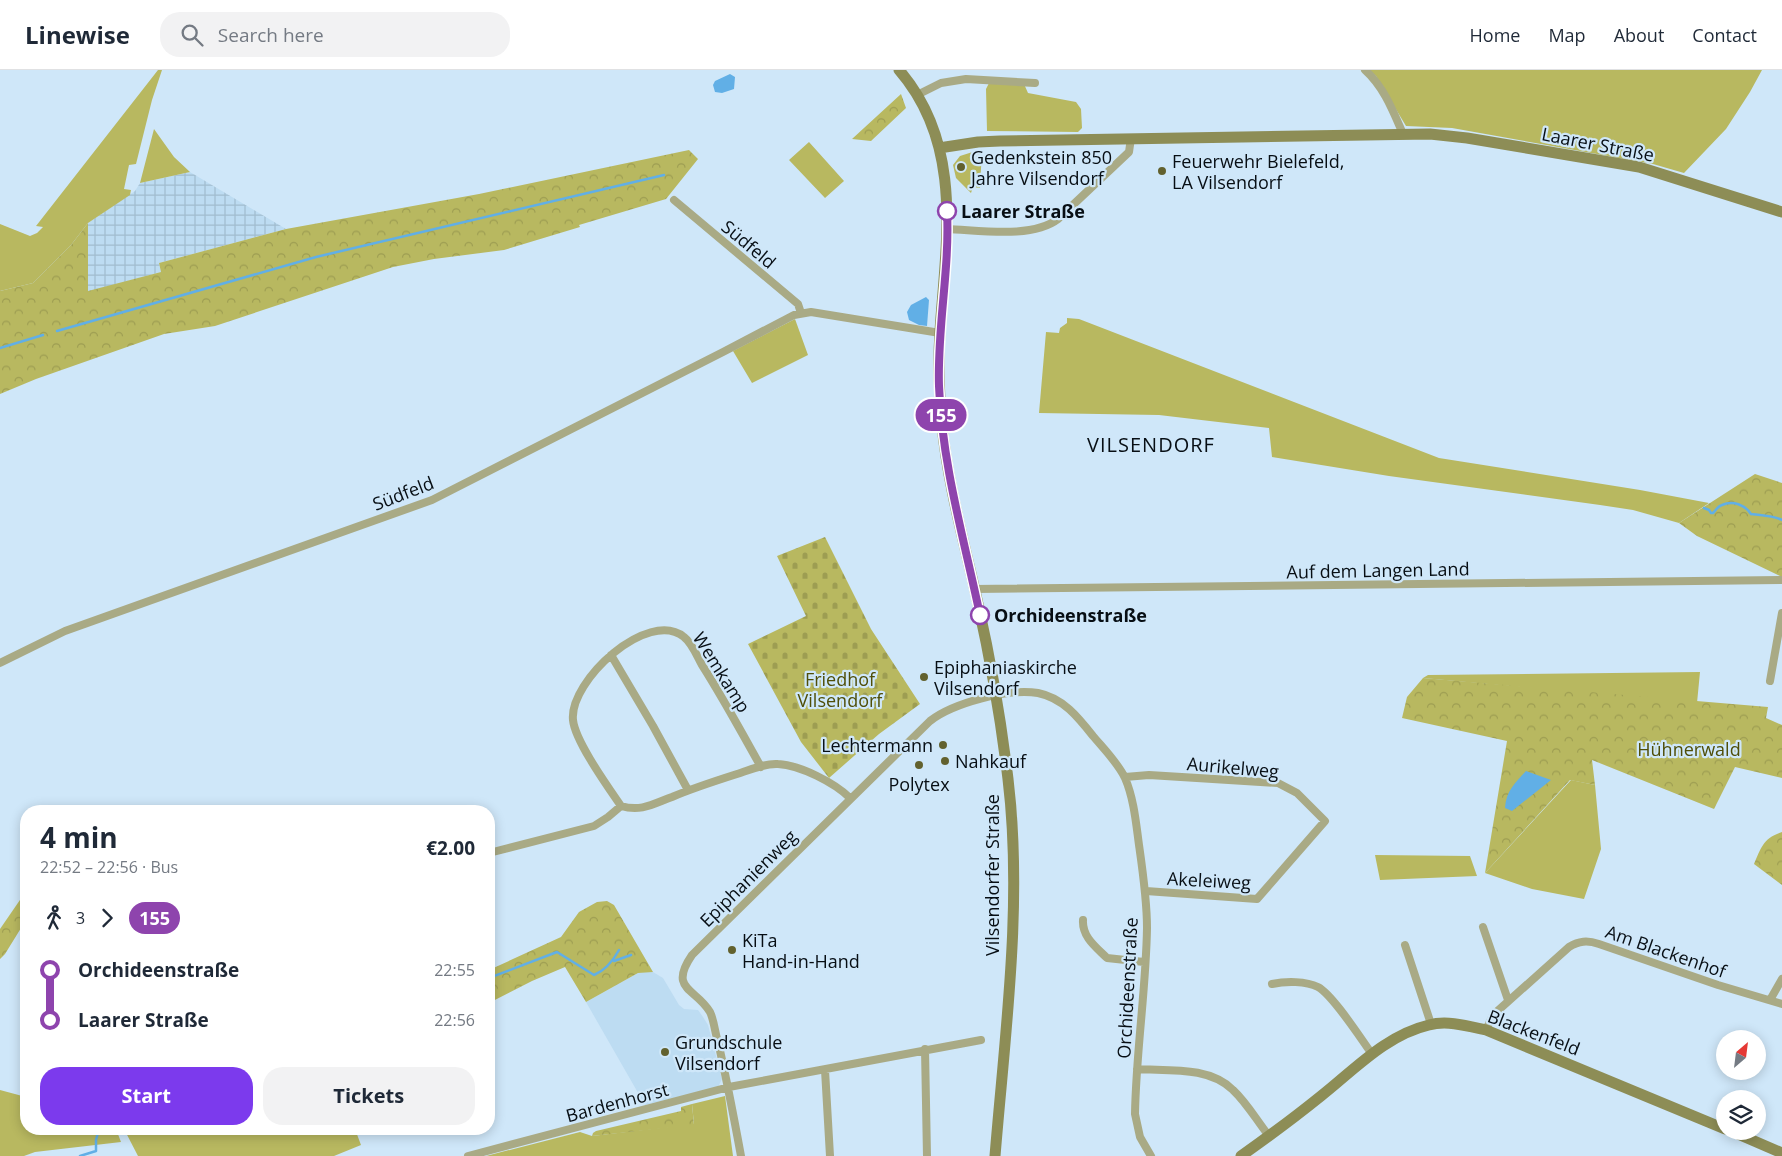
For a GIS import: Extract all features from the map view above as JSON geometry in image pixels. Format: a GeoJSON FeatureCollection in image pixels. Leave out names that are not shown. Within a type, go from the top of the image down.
{"type":"FeatureCollection","features":[{"type":"Feature","properties":{"kind":"street","name":"Vilsendorfer Straße"},"geometry":{"type":"LineString","coordinates":[[899,70],[917,95],[932,127],[939,148],[947,194],[939,382],[944,440],[950,482],[996,696],[1011,809],[1013,867],[1010,972],[995,1156]]}},
{"type":"Feature","properties":{"kind":"street"},"geometry":{"type":"LineString","coordinates":[[1365,70],[1373,78],[1390,104],[1403,134]]}},
{"type":"Feature","properties":{"kind":"street"},"geometry":{"type":"LineString","coordinates":[[917,95],[942,82],[966,78],[1035,82]]}},
{"type":"Feature","properties":{"kind":"street","name":"Laarer Straße"},"geometry":{"type":"LineString","coordinates":[[939,148],[988,141],[1430,134],[1467,138],[1639,167],[1782,212]]}},
{"type":"Feature","properties":{"kind":"street"},"geometry":{"type":"LineString","coordinates":[[947,229],[1018,231],[1048,225],[1058,219],[1129,152],[1131,138]]}},
{"type":"Feature","properties":{"kind":"street","name":"Südfeld"},"geometry":{"type":"LineString","coordinates":[[674,200],[798,304],[801,313]]}},
{"type":"Feature","properties":{"kind":"street","name":"Südfeld"},"geometry":{"type":"LineString","coordinates":[[0,663],[65,631],[432,500],[801,313],[811,312],[940,333]]}},
{"type":"Feature","properties":{"kind":"street","name":"Auf dem Langen Land"},"geometry":{"type":"LineString","coordinates":[[974,590],[1782,580]]}},
{"type":"Feature","properties":{"kind":"street"},"geometry":{"type":"LineString","coordinates":[[1770,681],[1782,613]]}},
{"type":"Feature","properties":{"kind":"street","name":"Wemkamp"},"geometry":{"type":"LineString","coordinates":[[620,806],[576,730],[573,719],[575,707],[590,677],[610,655],[635,639],[652,632],[665,629],[676,632],[685,638],[718,690],[761,767]]}},
{"type":"Feature","properties":{"kind":"street"},"geometry":{"type":"LineString","coordinates":[[610,655],[653,726],[688,790]]}},
{"type":"Feature","properties":{"kind":"street","name":"Orchideenstraße"},"geometry":{"type":"LineString","coordinates":[[996,696],[1026,692],[1050,696],[1062,702],[1086,727],[1125,777],[1134,812],[1146,891],[1147,929],[1135,1114],[1137,1128],[1151,1156]]}},
{"type":"Feature","properties":{"kind":"street","name":"Epiphanienweg"},"geometry":{"type":"LineString","coordinates":[[741,1156],[729,1088],[710,1013],[685,985],[682,975],[685,965],[692,955],[850,798],[938,714],[954,707],[996,696]]}},
{"type":"Feature","properties":{"kind":"street"},"geometry":{"type":"LineString","coordinates":[[495,851],[594,826],[620,806],[632,809],[642,808],[688,790],[776,764],[790,765],[825,781],[844,792],[850,798]]}},
{"type":"Feature","properties":{"kind":"street","name":"Aurikelweg"},"geometry":{"type":"LineString","coordinates":[[1125,777],[1149,775],[1278,784],[1297,792],[1325,821]]}},
{"type":"Feature","properties":{"kind":"street","name":"Akeleiweg"},"geometry":{"type":"LineString","coordinates":[[1146,891],[1257,899],[1325,821]]}},
{"type":"Feature","properties":{"kind":"street"},"geometry":{"type":"LineString","coordinates":[[1082,920],[1086,936],[1107,958],[1144,962]]}},
{"type":"Feature","properties":{"kind":"street"},"geometry":{"type":"LineString","coordinates":[[1484,927],[1508,1000]]}},
{"type":"Feature","properties":{"kind":"street","name":"Am Blackenhof"},"geometry":{"type":"LineString","coordinates":[[1486,1030],[1493,1015],[1508,1000],[1561,953],[1584,941],[1599,944],[1718,985],[1782,1004]]}},
{"type":"Feature","properties":{"kind":"street"},"geometry":{"type":"LineString","coordinates":[[1405,945],[1431,1024]]}},
{"type":"Feature","properties":{"kind":"street"},"geometry":{"type":"LineString","coordinates":[[1770,1000],[1782,980]]}},
{"type":"Feature","properties":{"kind":"street"},"geometry":{"type":"LineString","coordinates":[[1272,984],[1282,982],[1309,984],[1322,990],[1331,998],[1372,1054]]}},
{"type":"Feature","properties":{"kind":"street","name":"Blackenfeld"},"geometry":{"type":"LineString","coordinates":[[1241,1156],[1397,1036],[1431,1024],[1466,1025],[1486,1030],[1716,1125]]}},
{"type":"Feature","properties":{"kind":"street","name":"Bardenhorst"},"geometry":{"type":"LineString","coordinates":[[468,1156],[729,1088],[980,1040]]}},
{"type":"Feature","properties":{"kind":"street"},"geometry":{"type":"LineString","coordinates":[[925,1049],[927,1156]]}},
{"type":"Feature","properties":{"kind":"street","name":"Orchideenstraße"},"geometry":{"type":"LineString","coordinates":[[1137,1069],[1197,1072],[1217,1078],[1235,1092],[1269,1136]]}},
{"type":"Feature","properties":{"kind":"street"},"geometry":{"type":"LineString","coordinates":[[825,1070],[830,1156]]}},
{"type":"Feature","properties":{"kind":"street"},"geometry":{"type":"LineString","coordinates":[[1753,1140],[1782,1152]]}},
{"type":"Feature","properties":{"kind":"shaded area"},"geometry":{"type":"Polygon","coordinates":[[[190,172],[286,229],[159,263],[161,272],[88,292],[88,223],[135,191],[140,183],[190,172]]]}},
{"type":"Feature","properties":{"kind":"shaded area","name":"Grundschule Vilsendorf"},"geometry":{"type":"Polygon","coordinates":[[[653,972],[663,978],[679,1005],[684,1009],[698,1010],[703,1017],[708,1025],[722,1079],[718,1087],[645,1105],[586,1002],[638,973],[653,972]]]}},
{"type":"Feature","properties":{"kind":"green space"},"geometry":{"type":"Polygon","coordinates":[[[158,70],[162,70],[152,100],[136,164],[129,165],[124,189],[131,190],[130,195],[88,223],[71,245],[33,283],[0,291],[0,224],[30,236],[37,233],[43,227],[36,226],[158,70]]]}},
{"type":"Feature","properties":{"kind":"green space"},"geometry":{"type":"Polygon","coordinates":[[[1369,70],[1762,70],[1726,129],[1684,173],[1653,164],[1452,128],[1406,126],[1376,76],[1369,70]]]}},
{"type":"Feature","properties":{"kind":"green space"},"geometry":{"type":"Polygon","coordinates":[[[989,83],[1024,84],[1028,93],[1076,102],[1081,109],[1082,128],[1078,132],[987,131],[986,89],[989,83]]]}},
{"type":"Feature","properties":{"kind":"green space"},"geometry":{"type":"Polygon","coordinates":[[[901,94],[906,108],[871,141],[852,139],[901,94]]]}},
{"type":"Feature","properties":{"kind":"green space"},"geometry":{"type":"Polygon","coordinates":[[[154,129],[174,157],[190,172],[140,183],[154,129]]]}},
{"type":"Feature","properties":{"kind":"green space"},"geometry":{"type":"Polygon","coordinates":[[[809,142],[844,181],[825,198],[789,160],[809,142]]]}},
{"type":"Feature","properties":{"kind":"green space"},"geometry":{"type":"Polygon","coordinates":[[[982,149],[980,188],[973,187],[971,193],[956,178],[953,165],[960,156],[982,149]]]}},
{"type":"Feature","properties":{"kind":"green space"},"geometry":{"type":"Polygon","coordinates":[[[689,150],[698,159],[666,199],[504,250],[434,259],[393,267],[215,326],[164,334],[36,379],[0,394],[0,291],[33,283],[71,245],[88,223],[88,291],[161,272],[159,263],[286,229],[479,194],[689,150]]]}},
{"type":"Feature","properties":{"kind":"green space"},"geometry":{"type":"Polygon","coordinates":[[[1067,318],[1079,319],[1439,458],[1709,503],[1679,523],[1633,510],[1389,476],[1272,457],[1269,428],[1159,415],[1039,413],[1046,332],[1059,333],[1060,328],[1067,323],[1067,318]]]}},
{"type":"Feature","properties":{"kind":"green space"},"geometry":{"type":"Polygon","coordinates":[[[795,319],[808,355],[752,383],[733,351],[795,319]]]}},
{"type":"Feature","properties":{"kind":"green space"},"geometry":{"type":"Polygon","coordinates":[[[1755,474],[1782,483],[1782,577],[1697,536],[1679,523],[1755,474]]]}},
{"type":"Feature","properties":{"kind":"green space","name":"Friedhof Vilsendorf"},"geometry":{"type":"Polygon","coordinates":[[[825,537],[871,629],[920,704],[879,734],[829,778],[801,742],[748,644],[806,616],[777,556],[825,537]]]}},
{"type":"Feature","properties":{"kind":"green space"},"geometry":{"type":"Polygon","coordinates":[[[1700,672],[1697,703],[1423,678],[1428,675],[1700,672]]]}},
{"type":"Feature","properties":{"kind":"green space","name":"Hühnerwald"},"geometry":{"type":"Polygon","coordinates":[[[1423,678],[1768,707],[1766,718],[1782,725],[1782,778],[1735,767],[1714,809],[1592,760],[1595,785],[1570,780],[1485,873],[1507,741],[1402,718],[1407,697],[1423,678]]]}},
{"type":"Feature","properties":{"kind":"green space"},"geometry":{"type":"Polygon","coordinates":[[[1571,780],[1595,785],[1601,849],[1584,899],[1532,889],[1485,873],[1571,780]]]}},
{"type":"Feature","properties":{"kind":"green space"},"geometry":{"type":"Polygon","coordinates":[[[1782,832],[1782,885],[1754,864],[1761,848],[1767,841],[1782,832]]]}},
{"type":"Feature","properties":{"kind":"green space"},"geometry":{"type":"Polygon","coordinates":[[[1375,855],[1470,856],[1477,876],[1380,880],[1375,855]]]}},
{"type":"Feature","properties":{"kind":"green space"},"geometry":{"type":"Polygon","coordinates":[[[20,900],[20,930],[0,959],[0,929],[20,900]]]}},
{"type":"Feature","properties":{"kind":"green space"},"geometry":{"type":"Polygon","coordinates":[[[607,901],[614,905],[653,972],[638,973],[586,1002],[565,967],[495,1000],[495,967],[561,937],[579,912],[597,902],[607,901]]]}},
{"type":"Feature","properties":{"kind":"green space"},"geometry":{"type":"Polygon","coordinates":[[[0,1090],[20,1095],[20,1135],[118,1135],[121,1142],[35,1152],[24,1156],[0,1156],[0,1090]]]}},
{"type":"Feature","properties":{"kind":"green space"},"geometry":{"type":"Polygon","coordinates":[[[725,1096],[733,1156],[486,1156],[580,1132],[592,1136],[694,1124],[692,1104],[725,1096]]]}},
{"type":"Feature","properties":{"kind":"green space"},"geometry":{"type":"Polygon","coordinates":[[[692,1104],[694,1125],[592,1136],[596,1131],[681,1111],[681,1107],[692,1104]]]}},
{"type":"Feature","properties":{"kind":"green space"},"geometry":{"type":"Polygon","coordinates":[[[127,1135],[357,1135],[361,1145],[334,1156],[138,1156],[127,1135]]]}},
{"type":"Feature","properties":{"kind":"water"},"geometry":{"type":"Polygon","coordinates":[[[730,74],[735,77],[734,89],[722,93],[715,92],[713,85],[715,81],[730,74]]]}},
{"type":"Feature","properties":{"kind":"water"},"geometry":{"type":"Polygon","coordinates":[[[926,297],[929,300],[927,326],[919,325],[909,320],[907,312],[911,305],[926,297]]]}},
{"type":"Feature","properties":{"kind":"water"},"geometry":{"type":"Polygon","coordinates":[[[1526,771],[1551,780],[1512,811],[1505,808],[1509,792],[1526,771]]]}},
{"type":"Feature","properties":{"kind":"waterway"},"geometry":{"type":"LineString","coordinates":[[57,331],[316,257],[664,175]]}},
{"type":"Feature","properties":{"kind":"waterway"},"geometry":{"type":"LineString","coordinates":[[0,348],[43,335]]}},
{"type":"Feature","properties":{"kind":"waterway"},"geometry":{"type":"LineString","coordinates":[[1704,508],[1713,513],[1718,507],[1734,503],[1742,506],[1751,514],[1782,520]]}},
{"type":"Feature","properties":{"kind":"waterway"},"geometry":{"type":"LineString","coordinates":[[495,976],[557,952],[594,975],[609,965],[619,950]]}},
{"type":"Feature","properties":{"kind":"waterway"},"geometry":{"type":"LineString","coordinates":[[614,961],[631,955]]}},
{"type":"Feature","properties":{"kind":"waterway"},"geometry":{"type":"LineString","coordinates":[[80,1156],[96,1151],[97,1135]]}},
{"type":"Feature","properties":{"kind":"bus line","name":"155"},"geometry":{"type":"LineString","coordinates":[[947,211],[946,257],[939,354],[942,424],[950,482],[980,615]]}},
{"type":"Feature","properties":{"kind":"place","name":"Gedenkstein 850 Jahre Vilsendorf"},"geometry":{"type":"Point","coordinates":[961,167]}},
{"type":"Feature","properties":{"kind":"place","name":"Feuerwehr Bielefeld, LA Vilsendorf"},"geometry":{"type":"Point","coordinates":[1162,171]}},
{"type":"Feature","properties":{"kind":"place","name":"Laarer Straße"},"geometry":{"type":"Point","coordinates":[947,211]}},
{"type":"Feature","properties":{"kind":"place","name":"Orchideenstraße"},"geometry":{"type":"Point","coordinates":[980,615]}},
{"type":"Feature","properties":{"kind":"place","name":"Epiphaniaskirche Vilsendorf"},"geometry":{"type":"Point","coordinates":[924,677]}},
{"type":"Feature","properties":{"kind":"place","name":"Lechtermann"},"geometry":{"type":"Point","coordinates":[943,745]}},
{"type":"Feature","properties":{"kind":"place","name":"Nahkauf"},"geometry":{"type":"Point","coordinates":[945,761]}},
{"type":"Feature","properties":{"kind":"place","name":"Polytex"},"geometry":{"type":"Point","coordinates":[919,765]}},
{"type":"Feature","properties":{"kind":"place","name":"KiTa Hand-in-Hand"},"geometry":{"type":"Point","coordinates":[732,950]}},
{"type":"Feature","properties":{"kind":"place","name":"Grundschule Vilsendorf"},"geometry":{"type":"Point","coordinates":[665,1052]}},
{"type":"Feature","properties":{"kind":"district","name":"VILSENDORF"},"geometry":{"type":"Point","coordinates":[1151,444]}}]}
